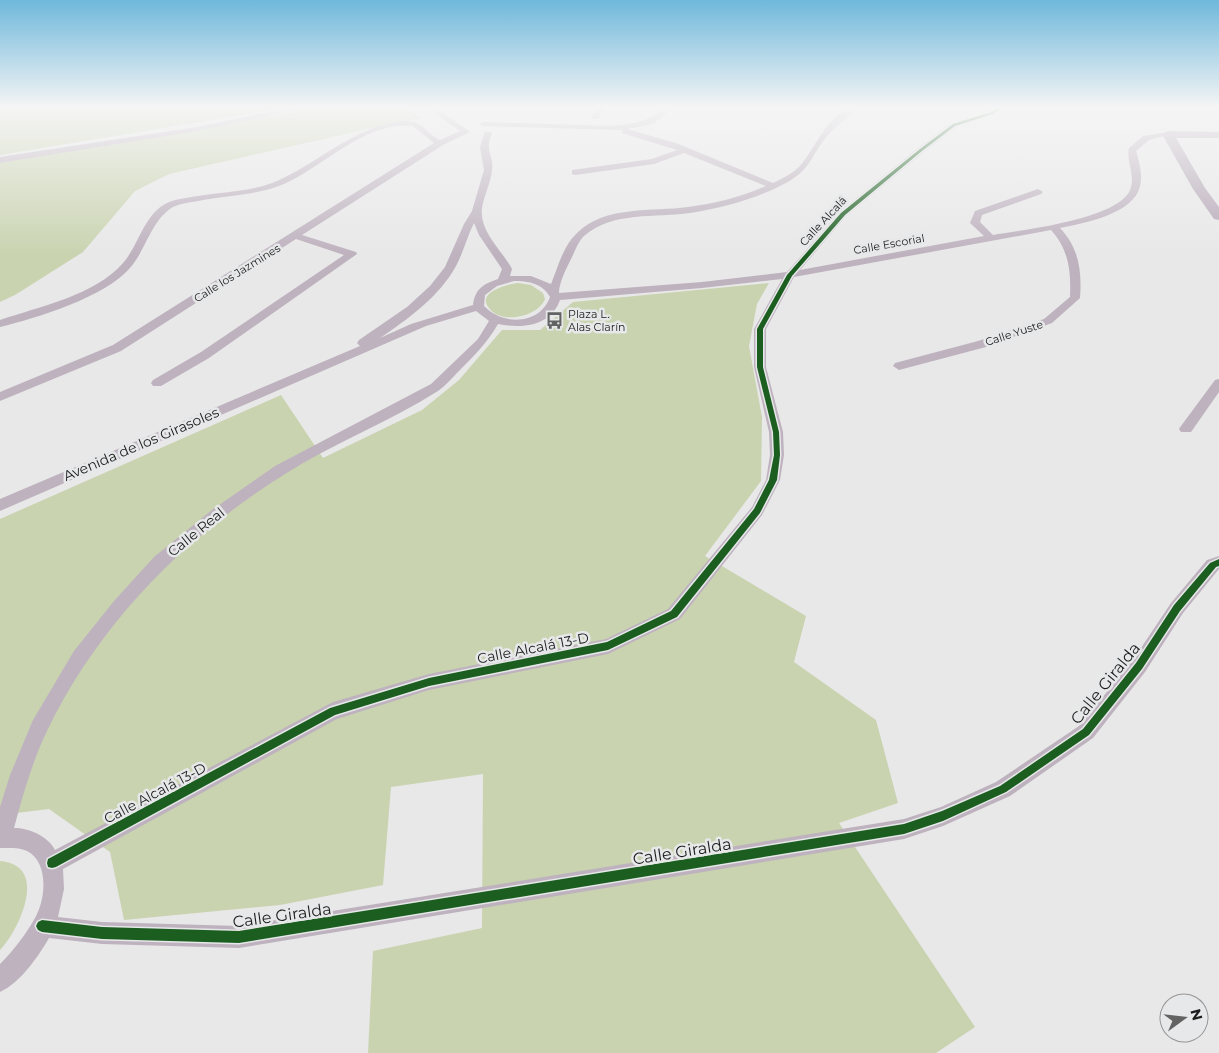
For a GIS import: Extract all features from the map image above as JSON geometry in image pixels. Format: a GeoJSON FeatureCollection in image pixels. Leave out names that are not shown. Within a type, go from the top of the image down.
{"type":"FeatureCollection","features":[{"type":"Feature","properties":{"kind":"street"},"geometry":{"type":"LineString","coordinates":[[0,160],[24,156]]}},
{"type":"Feature","properties":{"kind":"street"},"geometry":{"type":"LineString","coordinates":[[0,324],[76,297],[114,278],[126,266],[154,220],[171,205],[195,198],[245,192],[273,186],[294,177],[328,156]]}},
{"type":"Feature","properties":{"kind":"street","name":"Calle los Jazmines"},"geometry":{"type":"LineString","coordinates":[[0,397],[117,348],[420,156]]}},
{"type":"Feature","properties":{"kind":"street","name":"Avenida de los Girasoles"},"geometry":{"type":"LineString","coordinates":[[281,384],[373,337],[416,305],[449,269],[460,249],[471,219],[477,212],[488,165],[485,156]]}},
{"type":"Feature","properties":{"kind":"street"},"geometry":{"type":"LineString","coordinates":[[575,172],[654,161],[667,156]]}},
{"type":"Feature","properties":{"kind":"street"},"geometry":{"type":"LineString","coordinates":[[699,156],[773,186]]}},
{"type":"Feature","properties":{"kind":"street"},"geometry":{"type":"LineString","coordinates":[[558,274],[533,279],[503,280],[486,288],[480,294],[478,306],[487,317],[495,320],[507,323],[531,320],[550,310],[554,304],[558,274],[579,235],[595,224],[628,215],[688,210],[737,200],[790,178],[806,166],[812,156]]}},
{"type":"Feature","properties":{"kind":"street","name":"Calle Alcalá"},"geometry":{"type":"LineString","coordinates":[[790,275],[843,214],[914,156]]}},
{"type":"Feature","properties":{"kind":"street","name":"Calle Escorial"},"geometry":{"type":"LineString","coordinates":[[554,294],[636,291],[790,275],[1054,227],[1104,214],[1125,203],[1134,192],[1138,179],[1133,156]]}},
{"type":"Feature","properties":{"kind":"street"},"geometry":{"type":"LineString","coordinates":[[1180,156],[1199,189],[1219,216]]}},
{"type":"Feature","properties":{"kind":"street"},"geometry":{"type":"LineString","coordinates":[[991,238],[975,223],[978,213],[1038,192]]}},
{"type":"Feature","properties":{"kind":"street"},"geometry":{"type":"LineString","coordinates":[[477,212],[485,238],[492,250],[502,259],[510,262],[533,279],[548,286],[554,294]]}},
{"type":"Feature","properties":{"kind":"street","name":"Calle Yuste"},"geometry":{"type":"LineString","coordinates":[[899,366],[982,344],[1048,322],[1075,298],[1077,272],[1072,253],[1063,236],[1054,227]]}},
{"type":"Feature","properties":{"kind":"street"},"geometry":{"type":"LineString","coordinates":[[157,383],[204,355],[352,254],[296,236]]}},
{"type":"Feature","properties":{"kind":"street"},"geometry":{"type":"LineString","coordinates":[[502,259],[507,269],[503,280]]}},
{"type":"Feature","properties":{"kind":"street","name":"Calle Alcalá 13-D"},"geometry":{"type":"LineString","coordinates":[[52,863],[333,712],[429,682],[608,646],[674,614],[757,511],[773,480],[777,455],[776,432],[760,367],[760,329],[790,275]]}},
{"type":"Feature","properties":{"kind":"street","name":"Avenida de los Girasoles"},"geometry":{"type":"LineString","coordinates":[[373,337],[424,324],[478,306]]}},
{"type":"Feature","properties":{"kind":"street","name":"Calle Real"},"geometry":{"type":"LineString","coordinates":[[0,838],[20,775],[40,726],[80,657],[120,606],[160,562],[217,514],[280,470],[435,387],[482,341],[495,320]]}},
{"type":"Feature","properties":{"kind":"street","name":"Avenida de los Girasoles"},"geometry":{"type":"LineString","coordinates":[[0,505],[424,324]]}},
{"type":"Feature","properties":{"kind":"street"},"geometry":{"type":"LineString","coordinates":[[1186,430],[1219,383]]}},
{"type":"Feature","properties":{"kind":"street","name":"Calle Giralda"},"geometry":{"type":"LineString","coordinates":[[42,926],[102,933],[239,937],[904,829],[943,816],[1003,789],[1086,732],[1139,666],[1176,608],[1213,565],[1219,562]]}},
{"type":"Feature","properties":{"kind":"street"},"geometry":{"type":"LineString","coordinates":[[0,838],[23,838],[41,847],[52,863],[55,881],[53,895],[42,926],[24,954],[0,980]]}},
{"type":"Feature","properties":{"kind":"green space"},"geometry":{"type":"Polygon","coordinates":[[[40,156],[248,156],[169,174],[135,191],[83,252],[15,295],[0,302],[0,163],[40,156]]]}},
{"type":"Feature","properties":{"kind":"green space"},"geometry":{"type":"Polygon","coordinates":[[[518,283],[531,285],[543,293],[545,299],[541,305],[535,310],[519,317],[502,316],[489,308],[486,302],[490,293],[501,287],[518,283]]]}},
{"type":"Feature","properties":{"kind":"green space"},"geometry":{"type":"Polygon","coordinates":[[[769,283],[757,304],[749,346],[762,417],[761,481],[705,556],[806,616],[794,662],[876,720],[898,803],[839,823],[975,1027],[936,1053],[368,1053],[373,951],[482,928],[483,774],[391,787],[383,885],[280,905],[124,920],[110,852],[49,809],[0,815],[0,519],[281,395],[323,458],[422,410],[459,380],[502,330],[540,330],[573,302],[769,283]]]}},
{"type":"Feature","properties":{"kind":"green space"},"geometry":{"type":"Polygon","coordinates":[[[0,861],[15,865],[24,874],[27,886],[22,914],[8,941],[0,950],[0,861]]]}},
{"type":"Feature","properties":{"kind":"cycle path"},"geometry":{"type":"LineString","coordinates":[[52,863],[333,711],[429,682],[608,646],[674,614],[757,511],[773,480],[777,455],[776,432],[760,367],[760,329],[790,275],[843,214],[914,156]]}},
{"type":"Feature","properties":{"kind":"cycle path"},"geometry":{"type":"LineString","coordinates":[[42,926],[102,933],[239,937],[904,829],[943,816],[1003,789],[1086,732],[1139,666],[1177,608],[1213,565],[1219,562]]}},
{"type":"Feature","properties":{"kind":"place","name":"Plaza L. Alas Clarín"},"geometry":{"type":"Point","coordinates":[554,320]}}]}
